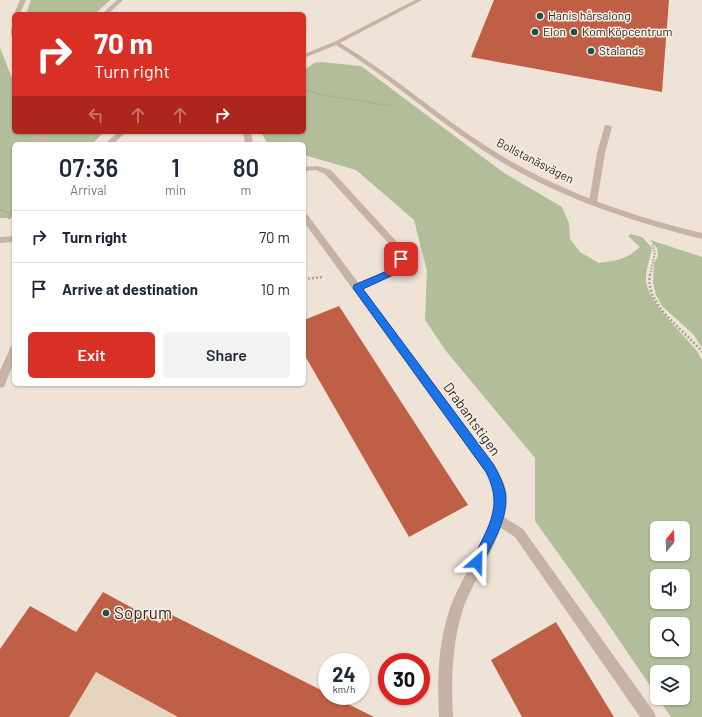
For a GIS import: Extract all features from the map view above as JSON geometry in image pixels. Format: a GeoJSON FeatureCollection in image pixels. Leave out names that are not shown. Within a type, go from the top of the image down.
{"type":"FeatureCollection","features":[{"type":"Feature","properties":{"kind":"street"},"geometry":{"type":"LineString","coordinates":[[18,12],[23,0]]}},
{"type":"Feature","properties":{"kind":"street"},"geometry":{"type":"LineString","coordinates":[[107,12],[120,0]]}},
{"type":"Feature","properties":{"kind":"street"},"geometry":{"type":"LineString","coordinates":[[306,55],[336,43],[419,0]]}},
{"type":"Feature","properties":{"kind":"street","name":"Bollstanäsvägen"},"geometry":{"type":"LineString","coordinates":[[336,43],[363,59],[453,127],[502,160],[548,183],[592,202],[650,222],[702,236]]}},
{"type":"Feature","properties":{"kind":"street"},"geometry":{"type":"LineString","coordinates":[[592,202],[601,153],[608,127]]}},
{"type":"Feature","properties":{"kind":"street"},"geometry":{"type":"LineString","coordinates":[[111,142],[120,134]]}},
{"type":"Feature","properties":{"kind":"street"},"geometry":{"type":"LineString","coordinates":[[306,168],[317,168],[328,172],[400,252],[401,259],[397,270],[357,288]]}},
{"type":"Feature","properties":{"kind":"street","name":"Drabantstigen"},"geometry":{"type":"LineString","coordinates":[[306,219],[490,468],[500,491],[500,506],[497,519],[457,609],[449,636],[444,666],[446,717]]}},
{"type":"Feature","properties":{"kind":"street"},"geometry":{"type":"LineString","coordinates":[[0,240],[12,239]]}},
{"type":"Feature","properties":{"kind":"street"},"geometry":{"type":"LineString","coordinates":[[0,384],[12,354]]}},
{"type":"Feature","properties":{"kind":"street"},"geometry":{"type":"LineString","coordinates":[[497,519],[519,533],[649,717]]}},
{"type":"Feature","properties":{"kind":"path"},"geometry":{"type":"LineString","coordinates":[[306,90],[318,94],[378,105],[398,105]]}},
{"type":"Feature","properties":{"kind":"path"},"geometry":{"type":"LineString","coordinates":[[650,241],[654,246],[654,252],[649,284],[655,300],[664,313],[696,343],[702,352]]}},
{"type":"Feature","properties":{"kind":"green space"},"geometry":{"type":"Polygon","coordinates":[[[31,0],[110,0],[97,12],[27,12],[31,0]]]}},
{"type":"Feature","properties":{"kind":"green space"},"geometry":{"type":"Polygon","coordinates":[[[0,48],[12,78],[12,134],[102,134],[94,142],[12,142],[12,218],[0,218],[0,48]]]}},
{"type":"Feature","properties":{"kind":"green space"},"geometry":{"type":"Polygon","coordinates":[[[321,62],[361,66],[504,173],[562,207],[569,223],[570,239],[580,252],[599,263],[618,260],[630,255],[640,247],[628,236],[631,234],[642,237],[652,248],[646,278],[649,291],[660,309],[697,351],[702,360],[702,717],[671,717],[663,705],[690,705],[690,665],[650,665],[650,686],[598,609],[535,521],[535,458],[446,351],[425,320],[427,271],[414,220],[356,170],[306,156],[306,142],[268,142],[262,134],[306,134],[306,69],[314,63],[321,62]]]}},
{"type":"Feature","properties":{"kind":"green space"},"geometry":{"type":"Polygon","coordinates":[[[650,240],[702,257],[702,348],[694,335],[662,306],[656,295],[653,282],[654,263],[658,256],[657,248],[650,240]]]}},
{"type":"Feature","properties":{"kind":"shaded area"},"geometry":{"type":"Polygon","coordinates":[[[97,671],[178,717],[69,717],[97,671]]]}},
{"type":"Feature","properties":{"kind":"building","name":"Kom Köpcentrum"},"geometry":{"type":"Polygon","coordinates":[[[494,0],[669,0],[662,92],[471,57],[494,0]]]}},
{"type":"Feature","properties":{"kind":"building"},"geometry":{"type":"Polygon","coordinates":[[[339,306],[468,505],[409,537],[306,357],[306,319],[339,306]]]}},
{"type":"Feature","properties":{"kind":"building"},"geometry":{"type":"Polygon","coordinates":[[[103,592],[160,623],[166,612],[318,688],[318,705],[350,705],[374,717],[178,717],[96,672],[69,717],[0,717],[0,649],[30,606],[76,632],[103,592]]]}},
{"type":"Feature","properties":{"kind":"building"},"geometry":{"type":"Polygon","coordinates":[[[556,622],[614,717],[522,717],[491,660],[556,622]]]}},
{"type":"Feature","properties":{"kind":"place","name":"Hanis hårsalong"},"geometry":{"type":"Point","coordinates":[540,16]}},
{"type":"Feature","properties":{"kind":"place","name":"Elon"},"geometry":{"type":"Point","coordinates":[535,32]}},
{"type":"Feature","properties":{"kind":"place","name":"Kom Köpcentrum"},"geometry":{"type":"Point","coordinates":[574,32]}},
{"type":"Feature","properties":{"kind":"place","name":"Stalands"},"geometry":{"type":"Point","coordinates":[591,51]}},
{"type":"Feature","properties":{"kind":"place","name":"Soprum"},"geometry":{"type":"Point","coordinates":[106,613]}},
{"type":"Feature","properties":{"kind":"route"},"geometry":{"type":"LineString","coordinates":[[401,259],[397,270],[357,288],[490,468],[496,480],[500,491],[500,506],[497,519],[477,562]]}}]}
